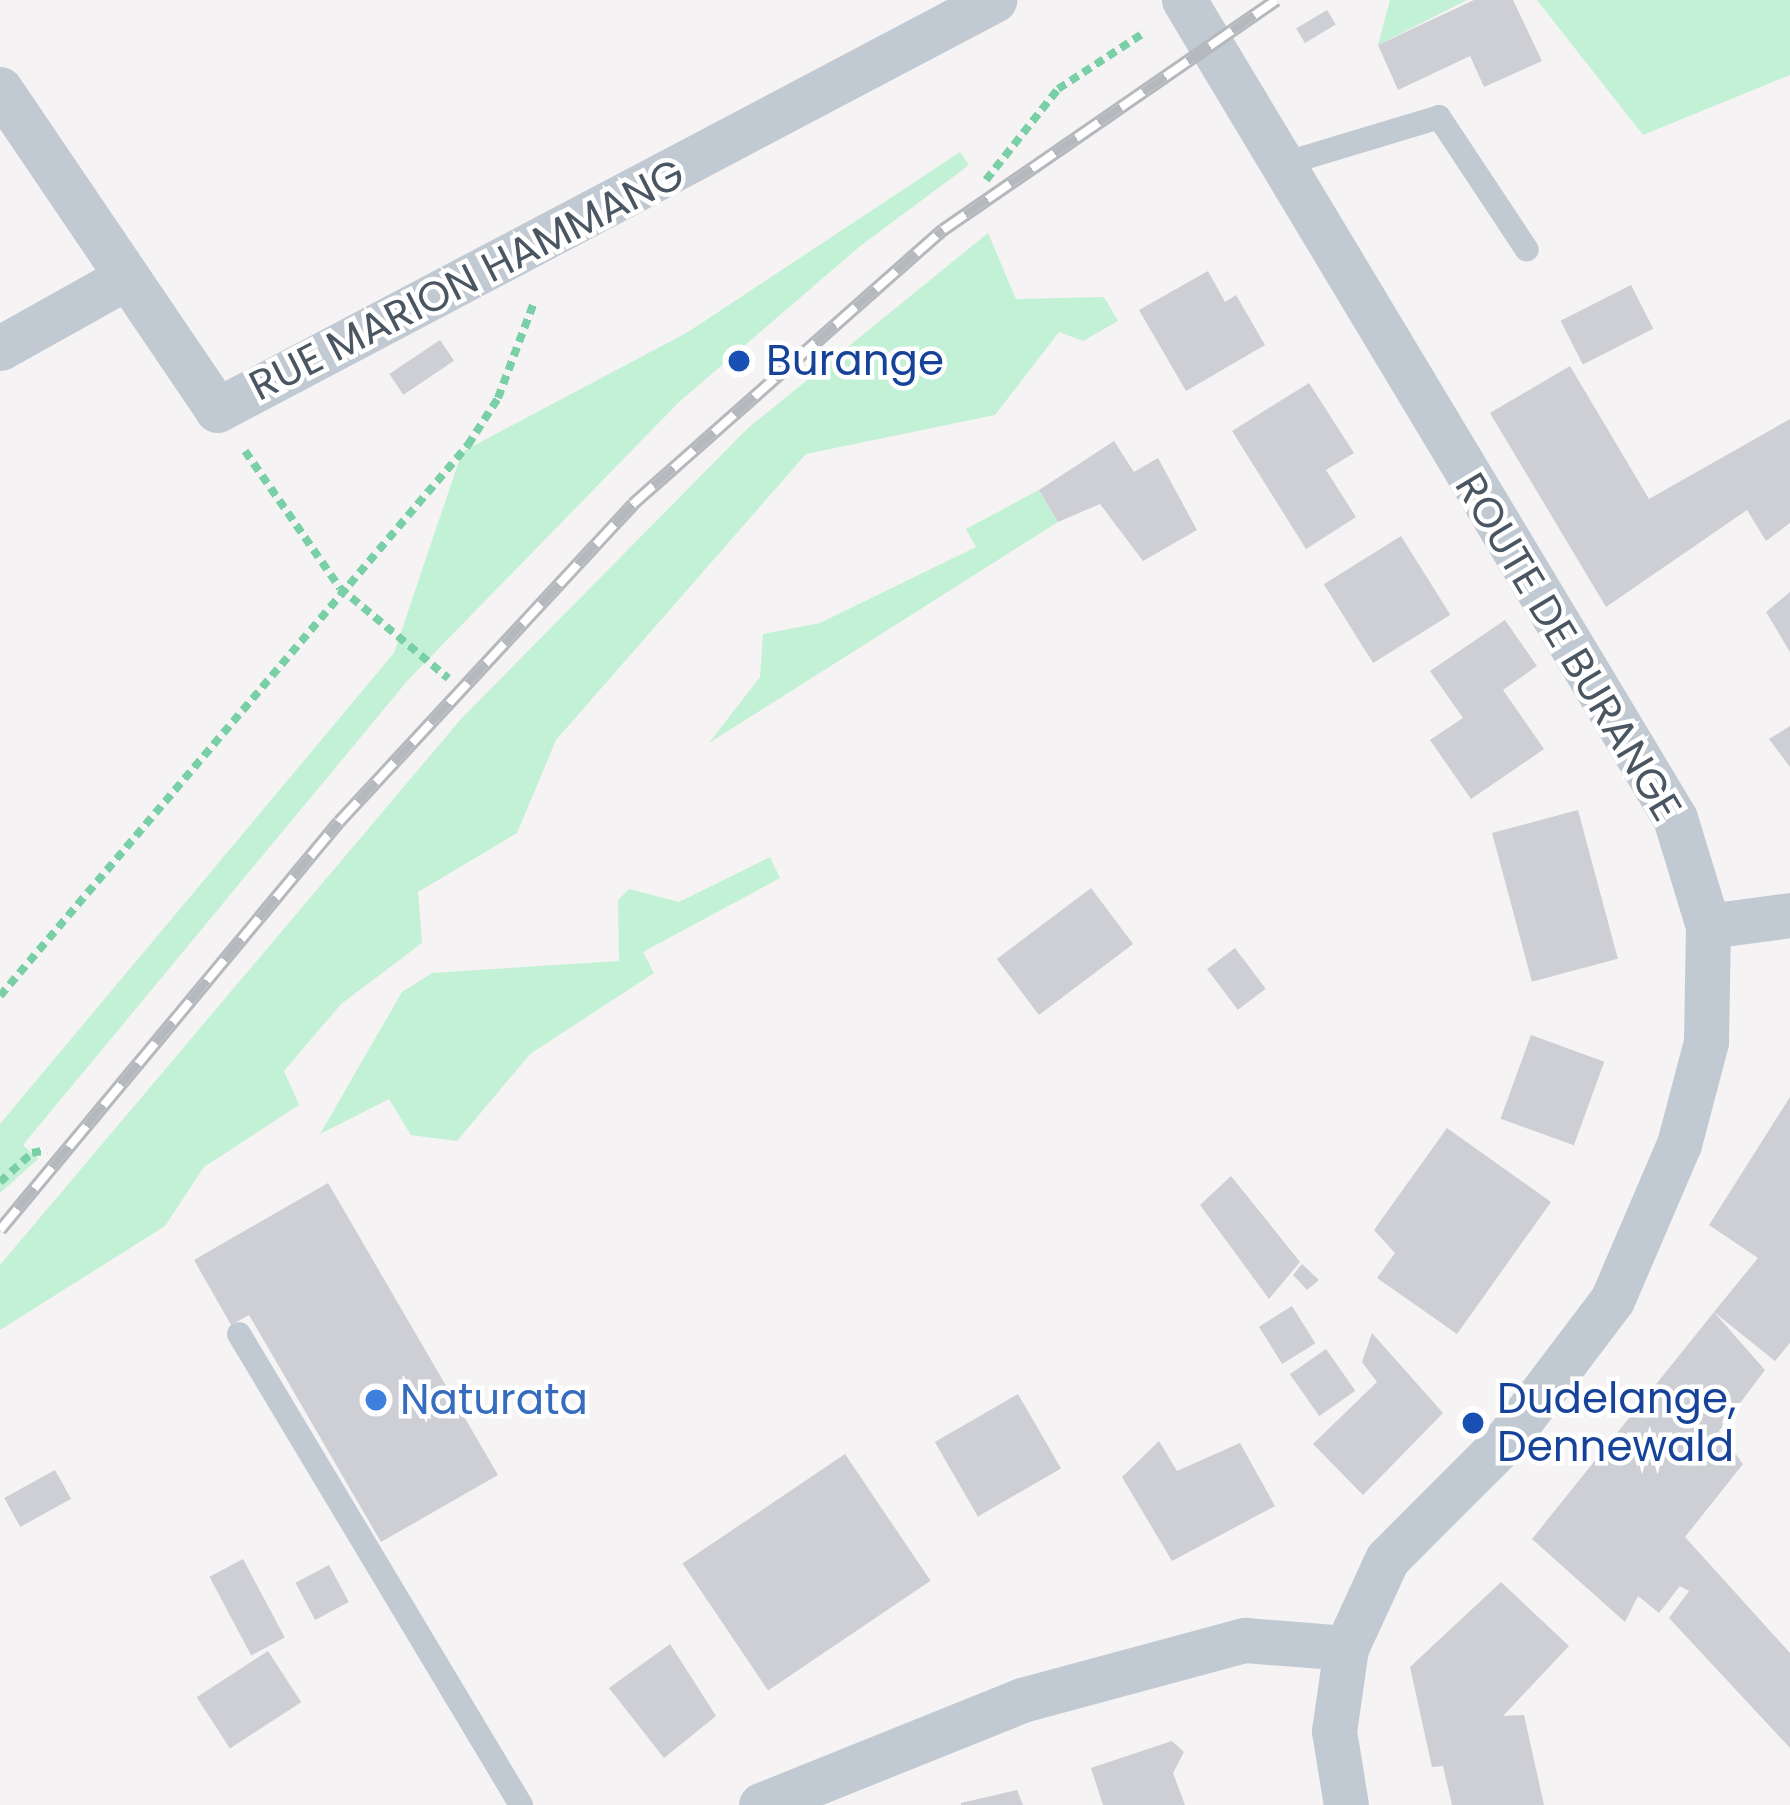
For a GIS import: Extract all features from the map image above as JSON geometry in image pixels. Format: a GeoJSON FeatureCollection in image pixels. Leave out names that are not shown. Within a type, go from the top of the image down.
{"type":"FeatureCollection","features":[{"type":"Feature","properties":{"kind":"street","name":"RUE MARION HAMMANG"},"geometry":{"type":"LineString","coordinates":[[0,89],[217,410],[994,0]]}},
{"type":"Feature","properties":{"kind":"street","name":"ROUTE DE BURANGE"},"geometry":{"type":"LineString","coordinates":[[1170,12],[1277,166],[1675,818],[1708,926],[1706,1042],[1679,1144],[1612,1300],[1506,1440],[1388,1559],[1346,1648],[1334,1731],[1346,1805]]}},
{"type":"Feature","properties":{"kind":"street"},"geometry":{"type":"LineString","coordinates":[[0,348],[128,277]]}},
{"type":"Feature","properties":{"kind":"street"},"geometry":{"type":"LineString","coordinates":[[1708,926],[1790,915]]}},
{"type":"Feature","properties":{"kind":"street"},"geometry":{"type":"LineString","coordinates":[[761,1805],[1022,1700],[1245,1640],[1346,1648]]}},
{"type":"Feature","properties":{"kind":"lane"},"geometry":{"type":"LineString","coordinates":[[1277,166],[1439,117],[1527,250]]}},
{"type":"Feature","properties":{"kind":"lane"},"geometry":{"type":"LineString","coordinates":[[239,1334],[520,1805]]}},
{"type":"Feature","properties":{"kind":"path"},"geometry":{"type":"LineString","coordinates":[[986,180],[1058,89],[1170,12]]}},
{"type":"Feature","properties":{"kind":"path"},"geometry":{"type":"LineString","coordinates":[[0,996],[340,588],[467,445],[498,398],[562,227]]}},
{"type":"Feature","properties":{"kind":"path"},"geometry":{"type":"LineString","coordinates":[[217,410],[340,588],[448,678]]}},
{"type":"Feature","properties":{"kind":"path"},"geometry":{"type":"LineString","coordinates":[[0,1182],[32,1153],[47,1150]]}},
{"type":"Feature","properties":{"kind":"green space"},"geometry":{"type":"Polygon","coordinates":[[[1390,0],[1467,0],[1378,45],[1390,0]]]}},
{"type":"Feature","properties":{"kind":"green space"},"geometry":{"type":"Polygon","coordinates":[[[1537,0],[1790,0],[1790,75],[1643,135],[1537,0]]]}},
{"type":"Feature","properties":{"kind":"green space"},"geometry":{"type":"Polygon","coordinates":[[[960,152],[969,165],[859,247],[679,402],[408,680],[23,1145],[38,1159],[0,1193],[0,1124],[394,653],[462,452],[688,332],[960,152]]]}},
{"type":"Feature","properties":{"kind":"green space"},"geometry":{"type":"Polygon","coordinates":[[[988,233],[1016,299],[1104,297],[1118,321],[1083,341],[1059,332],[995,415],[806,454],[556,740],[517,833],[418,892],[422,943],[341,1004],[284,1071],[299,1105],[204,1167],[165,1226],[0,1330],[0,1265],[461,719],[748,428],[988,233]]]}},
{"type":"Feature","properties":{"kind":"green space"},"geometry":{"type":"Polygon","coordinates":[[[1039,490],[1058,522],[709,743],[760,677],[763,634],[820,623],[976,547],[966,529],[1039,490]]]}},
{"type":"Feature","properties":{"kind":"green space"},"geometry":{"type":"Polygon","coordinates":[[[770,857],[780,878],[643,952],[654,973],[530,1054],[457,1141],[411,1135],[389,1099],[320,1134],[402,992],[432,973],[619,961],[618,900],[629,889],[679,902],[770,857]]]}},
{"type":"Feature","properties":{"kind":"building"},"geometry":{"type":"Polygon","coordinates":[[[1474,0],[1513,0],[1542,61],[1484,87],[1470,56],[1398,90],[1378,45],[1474,0]]]}},
{"type":"Feature","properties":{"kind":"building"},"geometry":{"type":"Polygon","coordinates":[[[1327,10],[1336,25],[1305,43],[1296,29],[1327,10]]]}},
{"type":"Feature","properties":{"kind":"building"},"geometry":{"type":"Polygon","coordinates":[[[1208,271],[1225,302],[1236,295],[1265,345],[1186,391],[1139,310],[1208,271]]]}},
{"type":"Feature","properties":{"kind":"building"},"geometry":{"type":"Polygon","coordinates":[[[1631,285],[1653,329],[1583,365],[1561,321],[1631,285]]]}},
{"type":"Feature","properties":{"kind":"building"},"geometry":{"type":"Polygon","coordinates":[[[440,340],[454,361],[403,395],[389,374],[440,340]]]}},
{"type":"Feature","properties":{"kind":"building"},"geometry":{"type":"Polygon","coordinates":[[[1570,366],[1649,499],[1790,419],[1790,523],[1766,541],[1747,510],[1606,607],[1490,413],[1570,366]]]}},
{"type":"Feature","properties":{"kind":"building"},"geometry":{"type":"Polygon","coordinates":[[[1309,383],[1354,453],[1326,470],[1356,517],[1306,549],[1232,431],[1309,383]]]}},
{"type":"Feature","properties":{"kind":"building"},"geometry":{"type":"Polygon","coordinates":[[[1114,441],[1134,472],[1158,458],[1197,530],[1143,561],[1100,504],[1058,522],[1039,490],[1114,441]]]}},
{"type":"Feature","properties":{"kind":"building"},"geometry":{"type":"Polygon","coordinates":[[[1401,536],[1450,615],[1373,663],[1324,584],[1401,536]]]}},
{"type":"Feature","properties":{"kind":"building"},"geometry":{"type":"Polygon","coordinates":[[[1790,592],[1790,652],[1766,612],[1790,592]]]}},
{"type":"Feature","properties":{"kind":"building"},"geometry":{"type":"Polygon","coordinates":[[[1505,620],[1537,666],[1503,690],[1544,749],[1471,799],[1430,740],[1463,718],[1430,671],[1505,620]]]}},
{"type":"Feature","properties":{"kind":"building"},"geometry":{"type":"Polygon","coordinates":[[[1790,726],[1790,767],[1769,739],[1790,726]]]}},
{"type":"Feature","properties":{"kind":"building"},"geometry":{"type":"Polygon","coordinates":[[[1578,810],[1618,959],[1532,982],[1492,833],[1578,810]]]}},
{"type":"Feature","properties":{"kind":"building"},"geometry":{"type":"Polygon","coordinates":[[[1091,888],[1133,944],[1039,1015],[997,959],[1091,888]]]}},
{"type":"Feature","properties":{"kind":"building"},"geometry":{"type":"Polygon","coordinates":[[[1235,948],[1266,989],[1238,1010],[1207,969],[1235,948]]]}},
{"type":"Feature","properties":{"kind":"building"},"geometry":{"type":"Polygon","coordinates":[[[1531,1035],[1604,1062],[1574,1145],[1501,1119],[1531,1035]]]}},
{"type":"Feature","properties":{"kind":"building"},"geometry":{"type":"Polygon","coordinates":[[[1790,1097],[1790,1343],[1775,1361],[1714,1312],[1758,1258],[1709,1225],[1790,1097]]]}},
{"type":"Feature","properties":{"kind":"building"},"geometry":{"type":"Polygon","coordinates":[[[1447,1128],[1551,1202],[1457,1334],[1377,1278],[1395,1253],[1374,1230],[1447,1128]]]}},
{"type":"Feature","properties":{"kind":"building"},"geometry":{"type":"Polygon","coordinates":[[[1231,1176],[1300,1262],[1269,1299],[1200,1205],[1231,1176]]]}},
{"type":"Feature","properties":{"kind":"building","name":"Naturata"},"geometry":{"type":"Polygon","coordinates":[[[328,1183],[498,1475],[381,1542],[249,1315],[231,1325],[194,1260],[328,1183]]]}},
{"type":"Feature","properties":{"kind":"building"},"geometry":{"type":"Polygon","coordinates":[[[1302,1264],[1319,1280],[1307,1290],[1293,1275],[1302,1264]]]}},
{"type":"Feature","properties":{"kind":"building"},"geometry":{"type":"Polygon","coordinates":[[[1292,1306],[1315,1343],[1282,1364],[1259,1327],[1292,1306]]]}},
{"type":"Feature","properties":{"kind":"building"},"geometry":{"type":"Polygon","coordinates":[[[1714,1312],[1765,1370],[1719,1431],[1743,1464],[1685,1537],[1790,1653],[1790,1748],[1669,1618],[1689,1591],[1680,1586],[1659,1613],[1638,1596],[1625,1622],[1532,1539],[1714,1312]]]}},
{"type":"Feature","properties":{"kind":"building"},"geometry":{"type":"Polygon","coordinates":[[[1372,1333],[1443,1413],[1363,1495],[1313,1444],[1377,1382],[1362,1362],[1372,1333]]]}},
{"type":"Feature","properties":{"kind":"building"},"geometry":{"type":"Polygon","coordinates":[[[1326,1349],[1355,1391],[1319,1416],[1290,1374],[1326,1349]]]}},
{"type":"Feature","properties":{"kind":"building"},"geometry":{"type":"Polygon","coordinates":[[[1018,1394],[1061,1468],[978,1516],[935,1442],[1018,1394]]]}},
{"type":"Feature","properties":{"kind":"building"},"geometry":{"type":"Polygon","coordinates":[[[1159,1441],[1177,1471],[1240,1443],[1275,1506],[1172,1561],[1122,1477],[1159,1441]]]}},
{"type":"Feature","properties":{"kind":"building"},"geometry":{"type":"Polygon","coordinates":[[[845,1454],[931,1581],[768,1690],[683,1564],[845,1454]]]}},
{"type":"Feature","properties":{"kind":"building"},"geometry":{"type":"Polygon","coordinates":[[[55,1470],[71,1499],[20,1527],[4,1498],[55,1470]]]}},
{"type":"Feature","properties":{"kind":"building"},"geometry":{"type":"Polygon","coordinates":[[[243,1559],[285,1638],[251,1655],[209,1577],[243,1559]]]}},
{"type":"Feature","properties":{"kind":"building"},"geometry":{"type":"Polygon","coordinates":[[[329,1565],[349,1602],[315,1620],[295,1583],[329,1565]]]}},
{"type":"Feature","properties":{"kind":"building"},"geometry":{"type":"Polygon","coordinates":[[[1501,1582],[1569,1646],[1503,1716],[1524,1715],[1544,1805],[1452,1805],[1443,1766],[1432,1767],[1410,1667],[1501,1582]]]}},
{"type":"Feature","properties":{"kind":"building"},"geometry":{"type":"Polygon","coordinates":[[[670,1644],[716,1716],[664,1758],[609,1688],[670,1644]]]}},
{"type":"Feature","properties":{"kind":"building"},"geometry":{"type":"Polygon","coordinates":[[[268,1651],[301,1702],[230,1748],[197,1697],[268,1651]]]}},
{"type":"Feature","properties":{"kind":"building"},"geometry":{"type":"Polygon","coordinates":[[[1172,1741],[1184,1752],[1173,1773],[1185,1805],[1103,1805],[1091,1768],[1172,1741]]]}},
{"type":"Feature","properties":{"kind":"building"},"geometry":{"type":"Polygon","coordinates":[[[1017,1790],[1023,1805],[961,1805],[961,1803],[1017,1790]]]}},
{"type":"Feature","properties":{"kind":"railway"},"geometry":{"type":"LineString","coordinates":[[0,1230],[339,822],[633,504],[943,230],[1276,0]]}},
{"type":"Feature","properties":{"kind":"place","name":"Burange"},"geometry":{"type":"Point","coordinates":[739,361]}},
{"type":"Feature","properties":{"kind":"place","name":"Naturata"},"geometry":{"type":"Point","coordinates":[376,1400]}},
{"type":"Feature","properties":{"kind":"place","name":"Dudelange, Dennewald"},"geometry":{"type":"Point","coordinates":[1473,1423]}}]}
